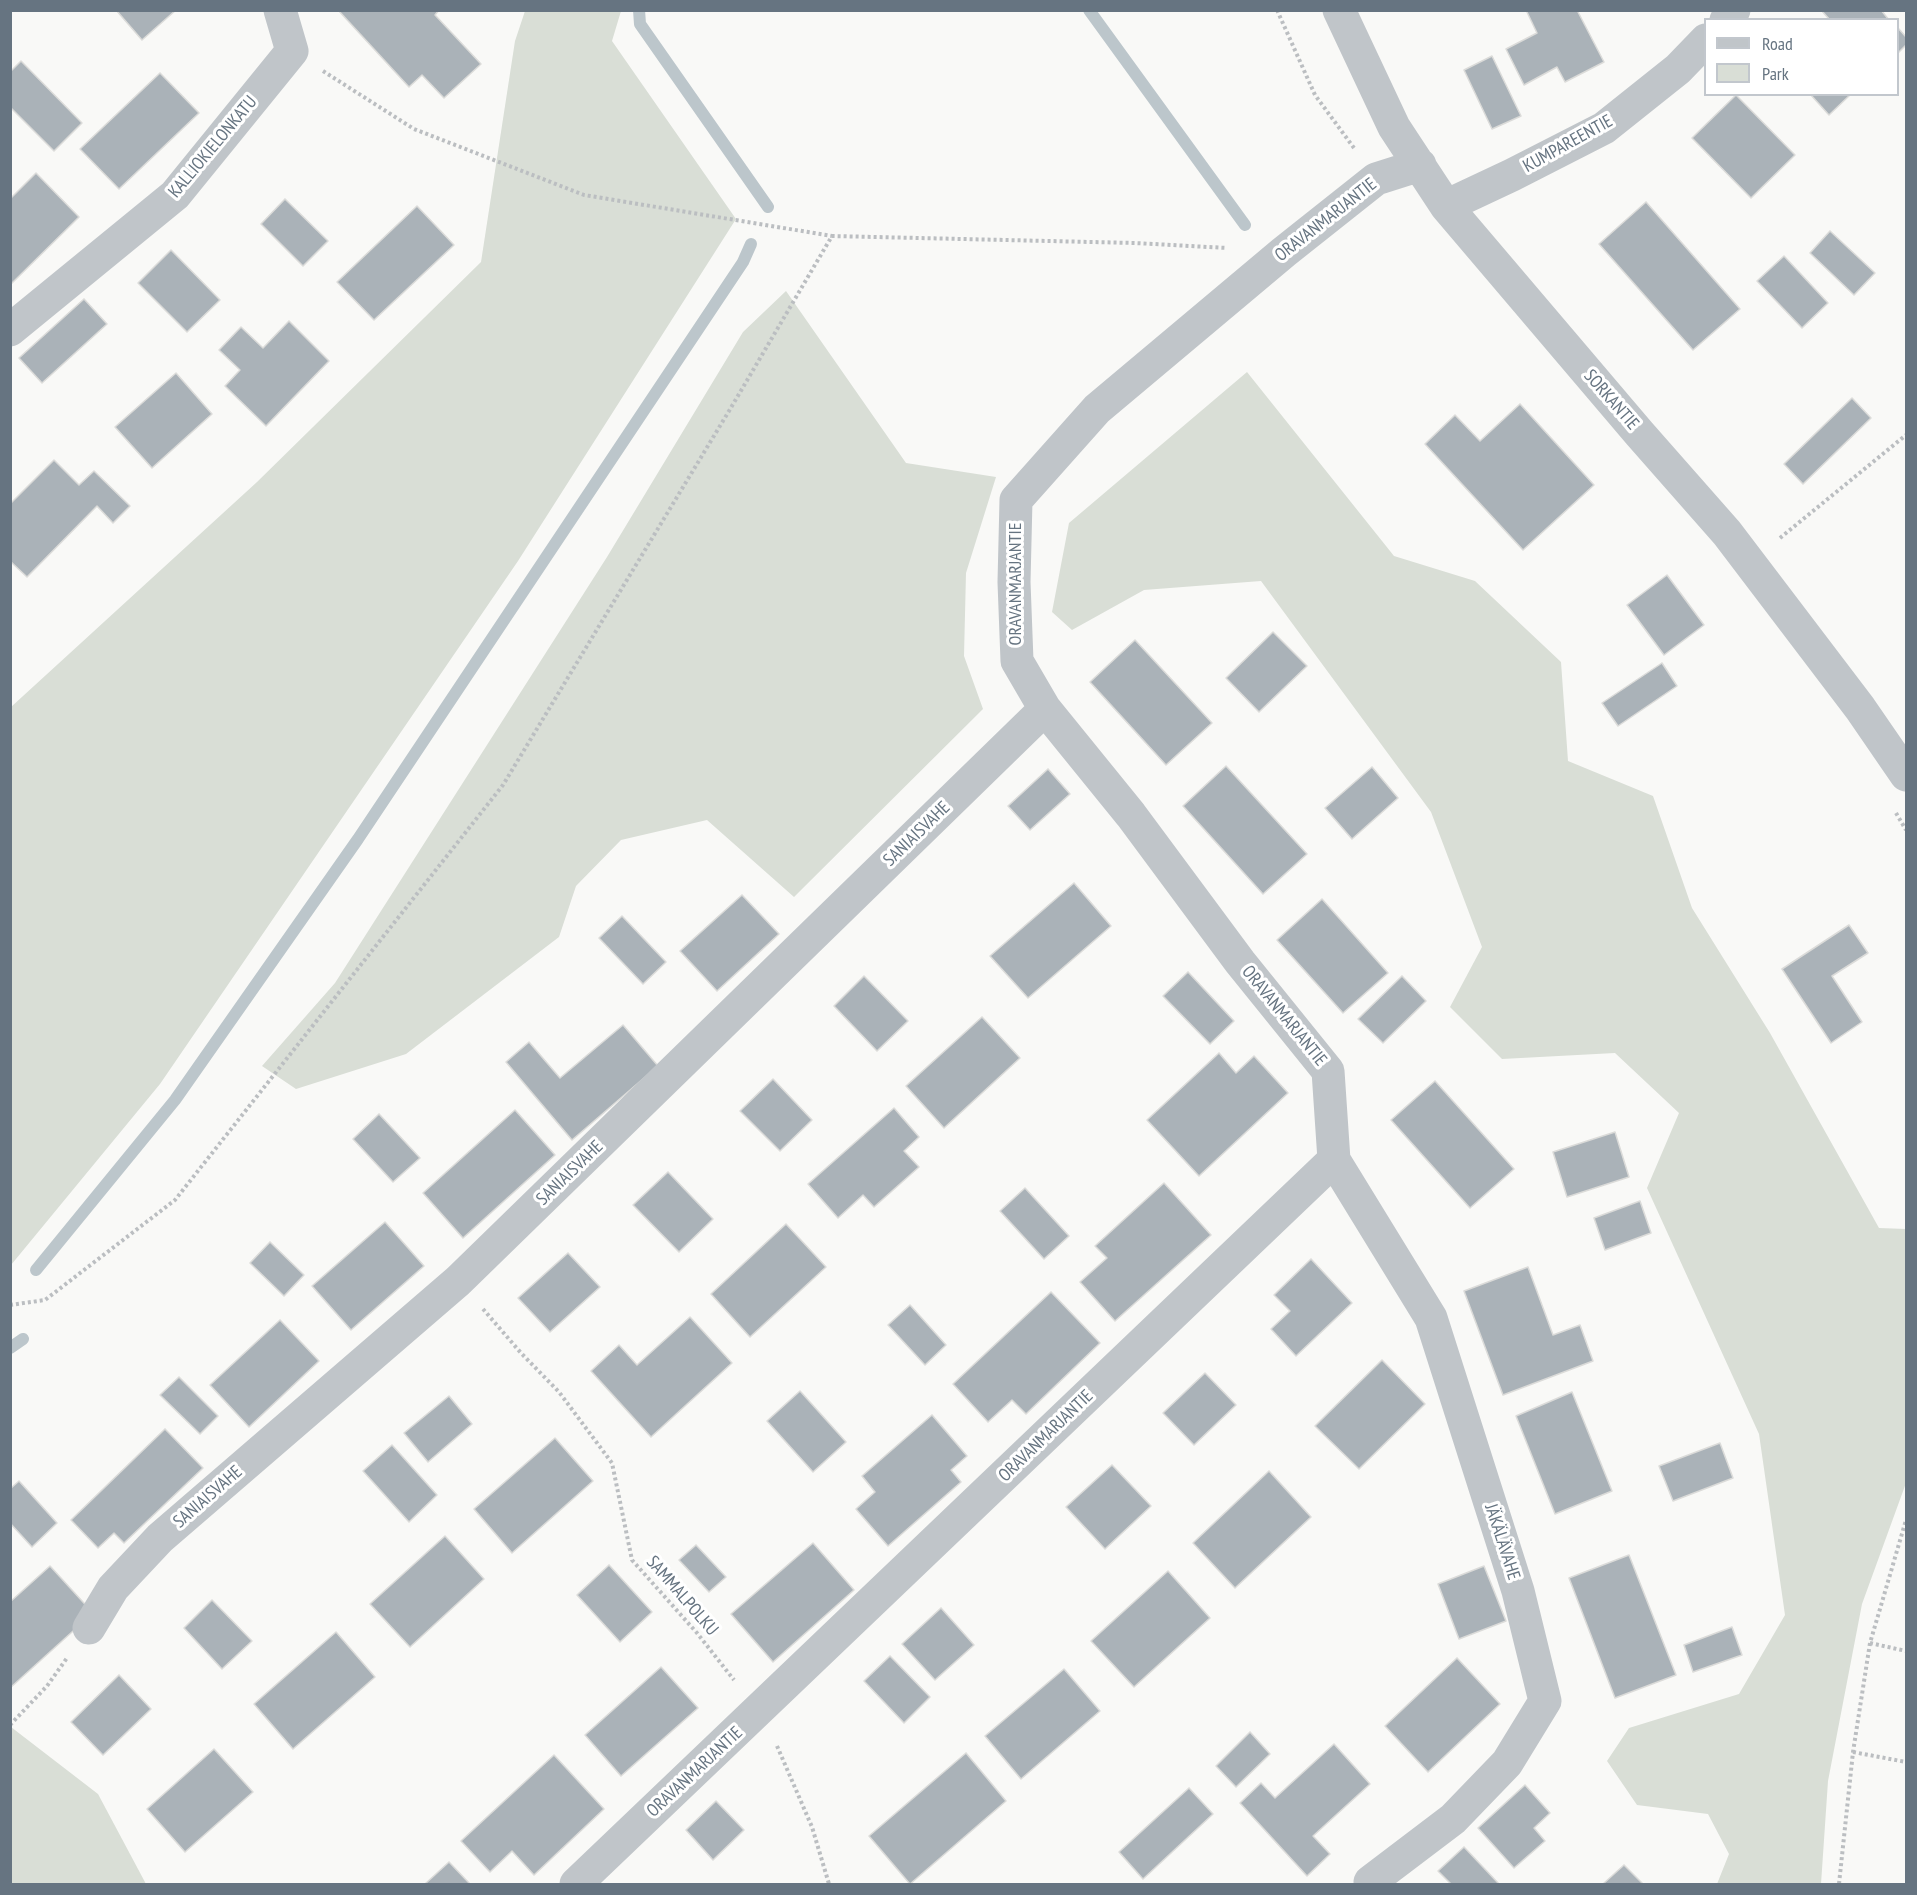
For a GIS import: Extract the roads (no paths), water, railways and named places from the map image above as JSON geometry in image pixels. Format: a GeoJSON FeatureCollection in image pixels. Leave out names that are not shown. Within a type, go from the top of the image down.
{"type":"FeatureCollection","features":[{"type":"Feature","properties":{"kind":"street","name":"KALLIOKIELONKATU"},"geometry":{"type":"LineString","coordinates":[[10,330],[175,195],[292,51],[280,10]]}},
{"type":"Feature","properties":{"kind":"street","name":"SORKANTIE"},"geometry":{"type":"LineString","coordinates":[[1339,10],[1394,127],[1446,206],[1624,416],[1727,532],[1860,708],[1906,776]]}},
{"type":"Feature","properties":{"kind":"street","name":"KUMPAREENTIE"},"geometry":{"type":"LineString","coordinates":[[1446,206],[1604,128],[1678,69],[1704,42]]}},
{"type":"Feature","properties":{"kind":"street","name":"ORAVANMARJANTIE"},"geometry":{"type":"LineString","coordinates":[[576,1884],[1334,1160],[1329,1071],[1240,962],[1131,815],[1045,709],[1017,661],[1014,582],[1016,500],[1097,409],[1284,252],[1376,178],[1420,165]]}},
{"type":"Feature","properties":{"kind":"street","name":"SANIAISVAHE"},"geometry":{"type":"LineString","coordinates":[[89,1628],[113,1588],[160,1538],[458,1281],[1045,709]]}},
{"type":"Feature","properties":{"kind":"street","name":"JÄKÄLÄVAHE"},"geometry":{"type":"LineString","coordinates":[[1334,1160],[1431,1318],[1518,1591],[1545,1701],[1507,1763],[1452,1819],[1370,1882]]}},
{"type":"Feature","properties":{"kind":"waterway"},"geometry":{"type":"LineString","coordinates":[[639,10],[640,24],[768,207]]}},
{"type":"Feature","properties":{"kind":"waterway"},"geometry":{"type":"LineString","coordinates":[[1089,10],[1245,225]]}},
{"type":"Feature","properties":{"kind":"waterway"},"geometry":{"type":"LineString","coordinates":[[36,1270],[175,1100],[358,839],[743,262],[751,244]]}},
{"type":"Feature","properties":{"kind":"waterway"},"geometry":{"type":"LineString","coordinates":[[10,1348],[23,1339]]}}]}
